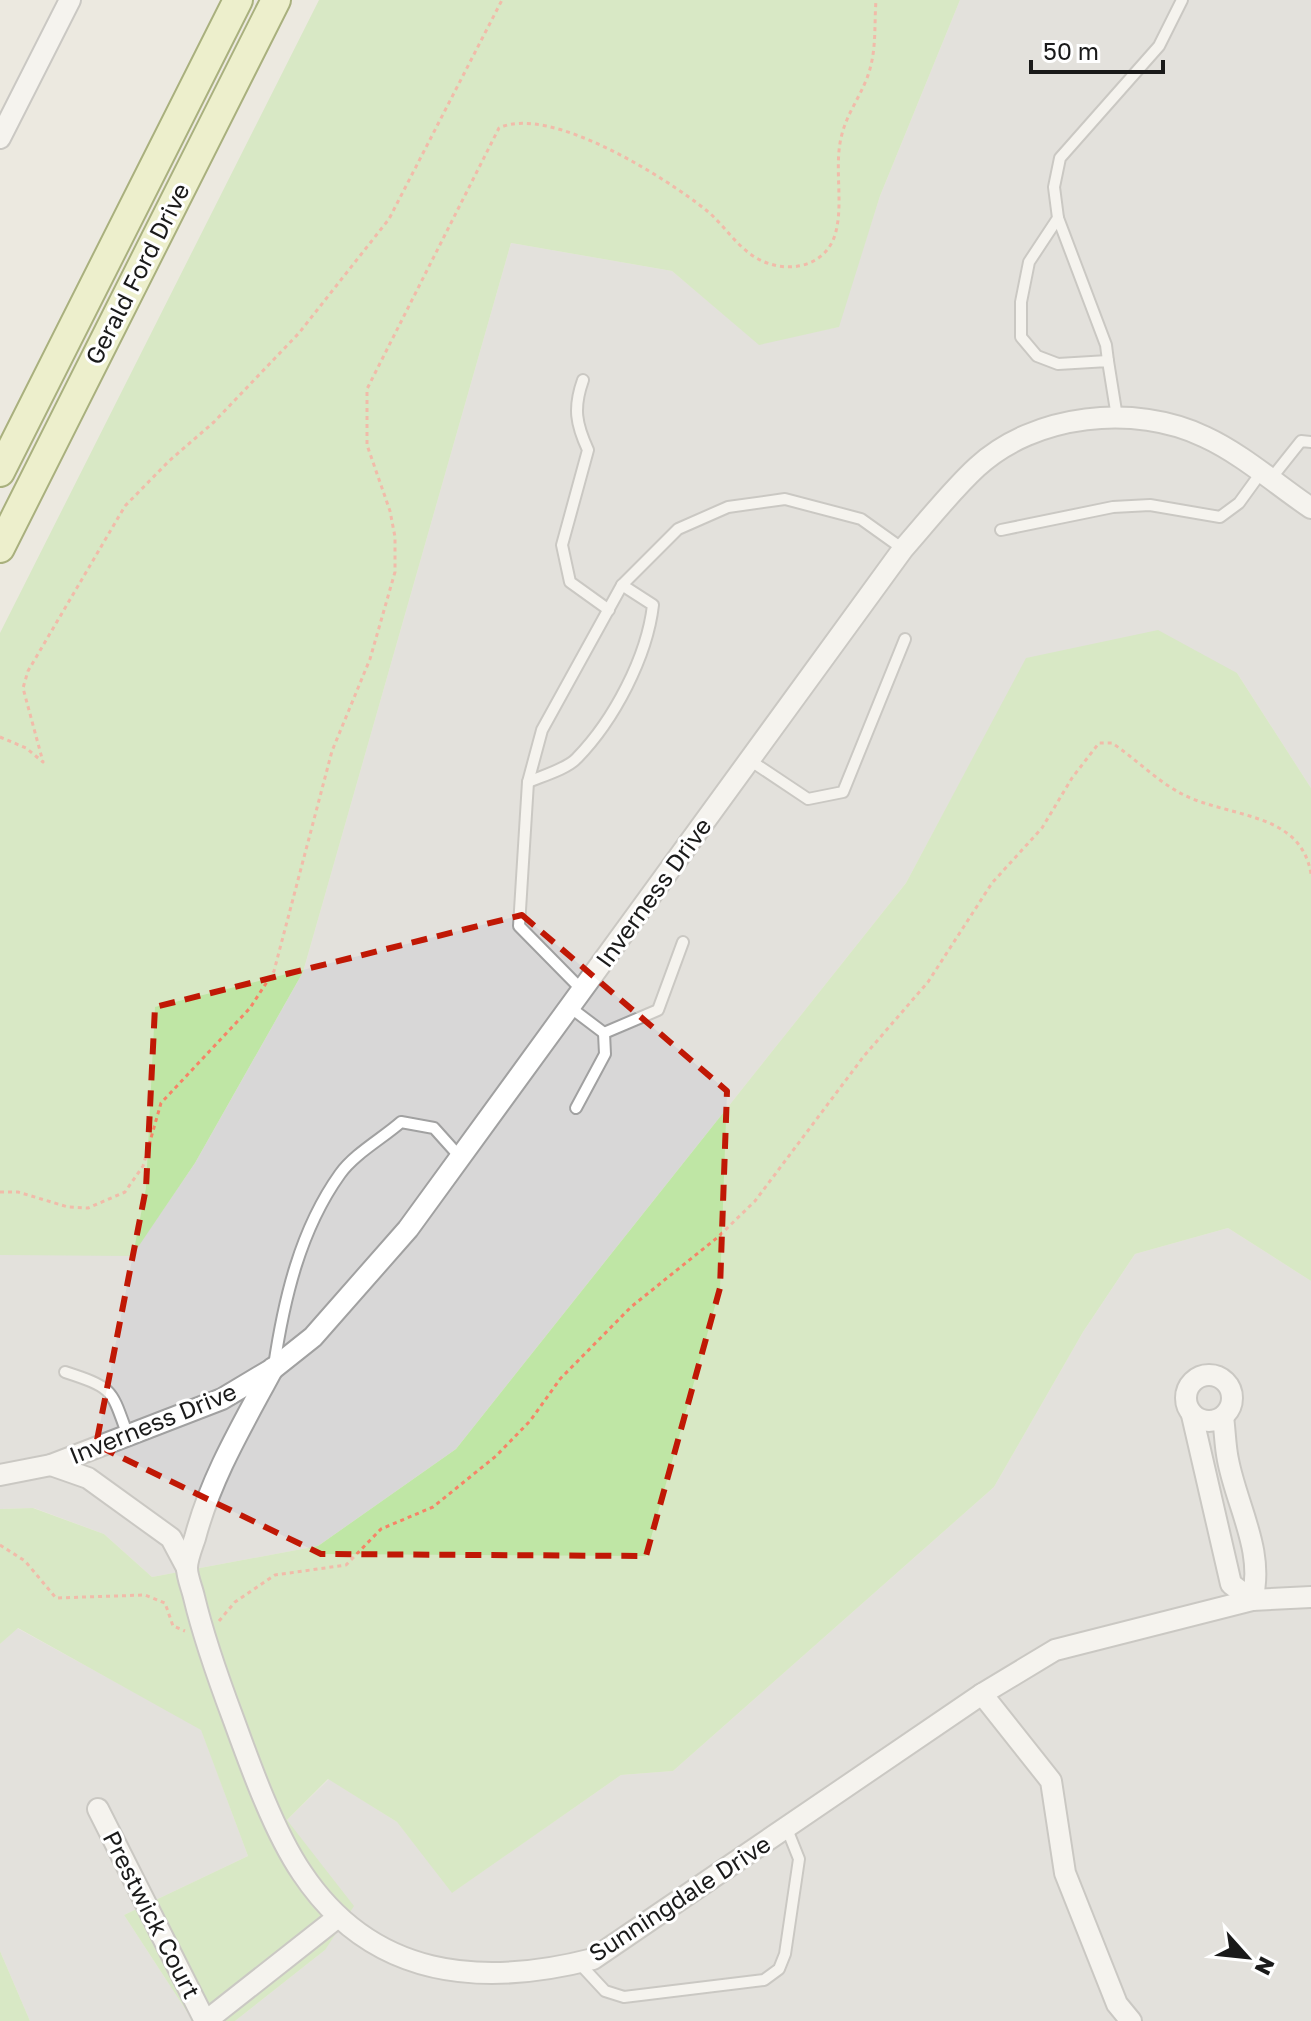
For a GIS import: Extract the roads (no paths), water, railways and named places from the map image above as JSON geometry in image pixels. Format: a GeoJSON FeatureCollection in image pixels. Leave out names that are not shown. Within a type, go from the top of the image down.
{"type":"FeatureCollection","features":[{"type":"Feature","properties":{"kind":"main road","name":"Gerald Ford Drive"},"geometry":{"type":"LineString","coordinates":[[0,472],[238,0]]}},
{"type":"Feature","properties":{"kind":"main road","name":"Gerald Ford Drive"},"geometry":{"type":"LineString","coordinates":[[0,548],[276,0]]}},
{"type":"Feature","properties":{"kind":"street"},"geometry":{"type":"LineString","coordinates":[[0,138],[70,0]]}},
{"type":"Feature","properties":{"kind":"street","name":"Inverness Drive"},"geometry":{"type":"LineString","coordinates":[[0,1475],[51,1465],[222,1399],[274,1368],[313,1337],[408,1229],[903,549],[978,466],[1030,431],[1117,417],[1156,420],[1206,437],[1311,508]]}},
{"type":"Feature","properties":{"kind":"street","name":"Sunningdale Drive"},"geometry":{"type":"LineString","coordinates":[[187,1568],[205,1500],[274,1368]]}},
{"type":"Feature","properties":{"kind":"street"},"geometry":{"type":"LineString","coordinates":[[1215,1375],[1230,1388],[1232,1399],[1223,1417],[1228,1461],[1248,1525],[1258,1580],[1252,1600],[1231,1584],[1192,1415],[1186,1406],[1188,1386],[1195,1378],[1215,1375]]}},
{"type":"Feature","properties":{"kind":"street"},"geometry":{"type":"LineString","coordinates":[[1192,1415],[1202,1421],[1223,1417]]}},
{"type":"Feature","properties":{"kind":"street"},"geometry":{"type":"LineString","coordinates":[[1204,1468],[1228,1461]]}},
{"type":"Feature","properties":{"kind":"street","name":"Sunningdale Drive"},"geometry":{"type":"LineString","coordinates":[[51,1465],[88,1478],[171,1538],[187,1568],[201,1627],[247,1756],[301,1871],[338,1917],[381,1946],[420,1963],[463,1974],[530,1973],[593,1959],[982,1694],[1055,1650],[1252,1600],[1311,1597]]}},
{"type":"Feature","properties":{"kind":"street"},"geometry":{"type":"LineString","coordinates":[[1221,1531],[1248,1525]]}},
{"type":"Feature","properties":{"kind":"street"},"geometry":{"type":"LineString","coordinates":[[982,1694],[1051,1781],[1065,1873],[1117,2004],[1131,2021]]}},
{"type":"Feature","properties":{"kind":"street","name":"Prestwick Court"},"geometry":{"type":"LineString","coordinates":[[98,1809],[206,2021]]}},
{"type":"Feature","properties":{"kind":"street"},"geometry":{"type":"LineString","coordinates":[[206,2021],[338,1917]]}},
{"type":"Feature","properties":{"kind":"lane"},"geometry":{"type":"LineString","coordinates":[[1117,417],[1106,345],[1058,218],[1054,187],[1060,158],[1159,46],[1182,0]]}},
{"type":"Feature","properties":{"kind":"lane"},"geometry":{"type":"LineString","coordinates":[[1058,218],[1029,262],[1021,302],[1021,337],[1037,356],[1058,364],[1108,361]]}},
{"type":"Feature","properties":{"kind":"lane"},"geometry":{"type":"LineString","coordinates":[[583,380],[576,401],[576,425],[588,450],[562,545],[570,582],[609,610]]}},
{"type":"Feature","properties":{"kind":"lane"},"geometry":{"type":"LineString","coordinates":[[1001,530],[1113,507],[1150,505],[1220,517],[1239,503],[1301,441],[1311,442]]}},
{"type":"Feature","properties":{"kind":"lane"},"geometry":{"type":"LineString","coordinates":[[576,1108],[605,1054],[604,1033],[519,926],[528,782],[542,730],[622,585],[678,529],[728,507],[785,499],[861,519],[903,549]]}},
{"type":"Feature","properties":{"kind":"lane"},"geometry":{"type":"LineString","coordinates":[[528,782],[576,760],[620,699],[649,638],[653,605],[622,585]]}},
{"type":"Feature","properties":{"kind":"lane"},"geometry":{"type":"LineString","coordinates":[[751,761],[808,799],[843,792],[905,639]]}},
{"type":"Feature","properties":{"kind":"lane"},"geometry":{"type":"LineString","coordinates":[[604,1033],[658,1010],[683,942]]}},
{"type":"Feature","properties":{"kind":"lane"},"geometry":{"type":"LineString","coordinates":[[274,1368],[283,1306],[302,1248],[341,1172],[401,1122],[434,1128],[460,1157]]}},
{"type":"Feature","properties":{"kind":"lane"},"geometry":{"type":"LineString","coordinates":[[65,1372],[105,1385],[115,1399],[128,1437]]}},
{"type":"Feature","properties":{"kind":"lane"},"geometry":{"type":"LineString","coordinates":[[579,1963],[605,1991],[624,1997],[764,1980],[774,1974],[785,1954],[799,1859],[787,1829]]}}]}
